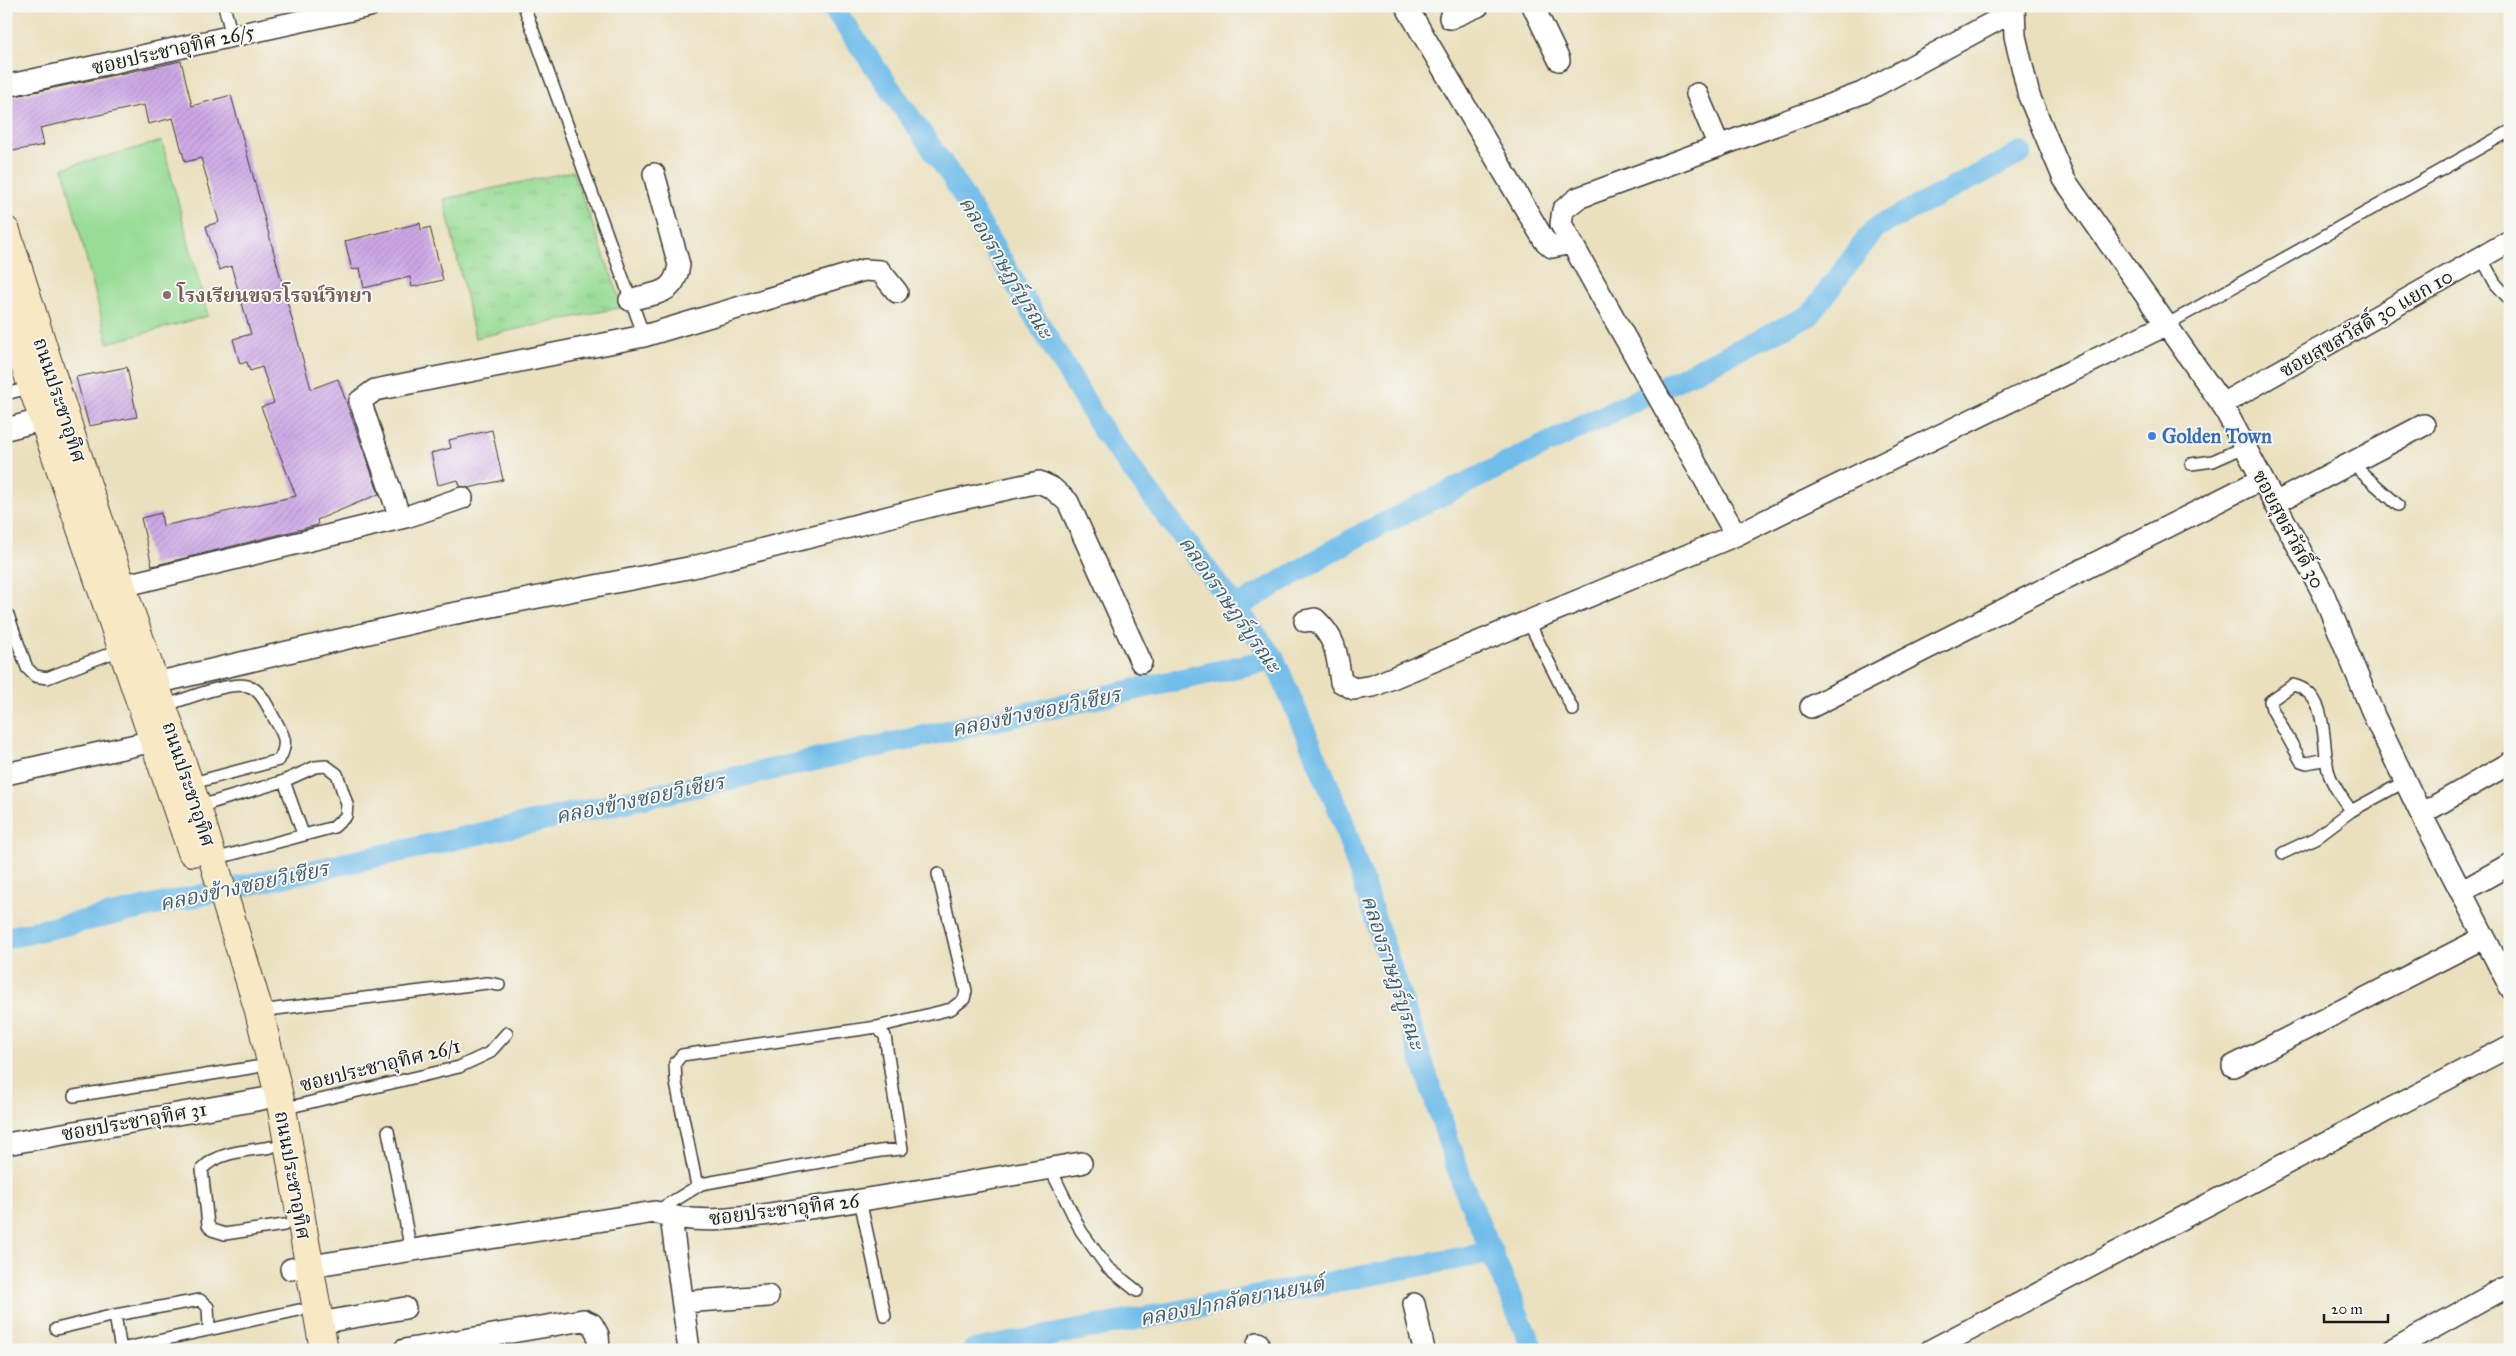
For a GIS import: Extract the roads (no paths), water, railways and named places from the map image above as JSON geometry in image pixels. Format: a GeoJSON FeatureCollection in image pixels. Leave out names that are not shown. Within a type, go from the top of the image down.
{"type":"FeatureCollection","features":[{"type":"Feature","properties":{"kind":"main road","name":"ถนนประชาอุทิศ"},"geometry":{"type":"LineString","coordinates":[[6,231],[53,417],[122,649],[193,796],[256,1067],[272,1104],[271,1147],[284,1225],[300,1268]]}},
{"type":"Feature","properties":{"kind":"main road","name":"ถนนประชาอุทิศ"},"geometry":{"type":"LineString","coordinates":[[6,310],[11,341],[32,387],[53,417],[122,586],[159,694],[164,738],[212,874]]}},
{"type":"Feature","properties":{"kind":"main road","name":"ถนนประชาอุทิศ"},"geometry":{"type":"LineString","coordinates":[[220,909],[259,1011],[272,1104],[309,1317],[324,1350]]}},
{"type":"Feature","properties":{"kind":"main road","name":"ถนนประชาอุทิศ"},"geometry":{"type":"LineString","coordinates":[[305,1350],[309,1317]]}},
{"type":"Feature","properties":{"kind":"street","name":"ซอยประชาอุทิศ 26/5"},"geometry":{"type":"LineString","coordinates":[[6,86],[370,6]]}},
{"type":"Feature","properties":{"kind":"street"},"geometry":{"type":"LineString","coordinates":[[1406,6],[1544,240],[1552,247],[1572,243]]}},
{"type":"Feature","properties":{"kind":"street"},"geometry":{"type":"LineString","coordinates":[[1450,18],[1478,6]]}},
{"type":"Feature","properties":{"kind":"street"},"geometry":{"type":"LineString","coordinates":[[1533,6],[1559,60]]}},
{"type":"Feature","properties":{"kind":"street"},"geometry":{"type":"LineString","coordinates":[[1736,535],[1561,224],[1563,210],[1578,198],[1862,93],[2014,9]]}},
{"type":"Feature","properties":{"kind":"street","name":"ซอยสุขสวัสดิ์ 30"},"geometry":{"type":"LineString","coordinates":[[2014,9],[2015,36],[2029,96],[2064,180],[2222,404],[2323,593],[2375,718],[2420,814],[2510,987]]}},
{"type":"Feature","properties":{"kind":"street"},"geometry":{"type":"LineString","coordinates":[[1697,94],[1719,146]]}},
{"type":"Feature","properties":{"kind":"street"},"geometry":{"type":"LineString","coordinates":[[630,300],[671,288],[677,280],[679,265],[654,174]]}},
{"type":"Feature","properties":{"kind":"street","name":"ซอยสุขสวัสดิ์ 30 แยก 10"},"geometry":{"type":"LineString","coordinates":[[2222,404],[2510,241]]}},
{"type":"Feature","properties":{"kind":"street"},"geometry":{"type":"LineString","coordinates":[[400,518],[360,402],[375,390],[644,336],[864,270],[880,271],[897,292]]}},
{"type":"Feature","properties":{"kind":"street"},"geometry":{"type":"LineString","coordinates":[[1305,622],[1315,619],[1327,630],[1336,646],[1341,682],[1354,689],[1373,686],[1736,535],[2166,325]]}},
{"type":"Feature","properties":{"kind":"street"},"geometry":{"type":"LineString","coordinates":[[6,429],[53,417]]}},
{"type":"Feature","properties":{"kind":"street"},"geometry":{"type":"LineString","coordinates":[[2275,503],[2424,425]]}},
{"type":"Feature","properties":{"kind":"street"},"geometry":{"type":"LineString","coordinates":[[1811,707],[2262,479]]}},
{"type":"Feature","properties":{"kind":"street"},"geometry":{"type":"LineString","coordinates":[[159,694],[441,616],[693,567],[939,504],[1039,482],[1052,488],[1068,502],[1141,662]]}},
{"type":"Feature","properties":{"kind":"street"},"geometry":{"type":"LineString","coordinates":[[122,586],[400,518],[462,498]]}},
{"type":"Feature","properties":{"kind":"street"},"geometry":{"type":"LineString","coordinates":[[6,774],[164,738]]}},
{"type":"Feature","properties":{"kind":"street"},"geometry":{"type":"LineString","coordinates":[[2420,814],[2510,763]]}},
{"type":"Feature","properties":{"kind":"street"},"geometry":{"type":"LineString","coordinates":[[2461,892],[2510,864]]}},
{"type":"Feature","properties":{"kind":"street"},"geometry":{"type":"LineString","coordinates":[[2233,1066],[2483,938]]}},
{"type":"Feature","properties":{"kind":"street"},"geometry":{"type":"LineString","coordinates":[[1931,1350],[2510,1046]]}},
{"type":"Feature","properties":{"kind":"street","name":"ซอยประชาอุทิศ 31"},"geometry":{"type":"LineString","coordinates":[[6,1144],[272,1104]]}},
{"type":"Feature","properties":{"kind":"street","name":"ซอยประชาอุทิศ 26"},"geometry":{"type":"LineString","coordinates":[[300,1268],[411,1250],[663,1215],[702,1220],[732,1219],[860,1200],[1081,1163]]}},
{"type":"Feature","properties":{"kind":"street"},"geometry":{"type":"LineString","coordinates":[[663,1215],[683,1302],[689,1350]]}},
{"type":"Feature","properties":{"kind":"street"},"geometry":{"type":"LineString","coordinates":[[2393,1350],[2510,1285]]}},
{"type":"Feature","properties":{"kind":"street"},"geometry":{"type":"LineString","coordinates":[[683,1302],[768,1296]]}},
{"type":"Feature","properties":{"kind":"street"},"geometry":{"type":"LineString","coordinates":[[1414,1304],[1424,1350]]}},
{"type":"Feature","properties":{"kind":"street"},"geometry":{"type":"LineString","coordinates":[[309,1317],[405,1308]]}},
{"type":"Feature","properties":{"kind":"street"},"geometry":{"type":"LineString","coordinates":[[404,1350],[583,1320],[592,1324],[598,1335],[599,1350]]}},
{"type":"Feature","properties":{"kind":"lane"},"geometry":{"type":"LineString","coordinates":[[224,6],[232,36]]}},
{"type":"Feature","properties":{"kind":"lane"},"geometry":{"type":"LineString","coordinates":[[524,6],[644,336]]}},
{"type":"Feature","properties":{"kind":"lane"},"geometry":{"type":"LineString","coordinates":[[2166,325],[2510,131]]}},
{"type":"Feature","properties":{"kind":"lane"},"geometry":{"type":"LineString","coordinates":[[2481,257],[2495,283],[2510,300]]}},
{"type":"Feature","properties":{"kind":"lane"},"geometry":{"type":"LineString","coordinates":[[6,394],[32,387]]}},
{"type":"Feature","properties":{"kind":"lane"},"geometry":{"type":"LineString","coordinates":[[2191,464],[2213,461],[2244,447]]}},
{"type":"Feature","properties":{"kind":"lane"},"geometry":{"type":"LineString","coordinates":[[2350,463],[2398,505]]}},
{"type":"Feature","properties":{"kind":"lane"},"geometry":{"type":"LineString","coordinates":[[8,614],[26,668],[35,676],[47,678],[122,649]]}},
{"type":"Feature","properties":{"kind":"lane"},"geometry":{"type":"LineString","coordinates":[[1528,622],[1573,710]]}},
{"type":"Feature","properties":{"kind":"lane"},"geometry":{"type":"LineString","coordinates":[[2327,759],[2307,763],[2300,761],[2272,709],[2270,701],[2293,685],[2304,687],[2312,696],[2318,709],[2332,782],[2350,811]]}},
{"type":"Feature","properties":{"kind":"lane"},"geometry":{"type":"LineString","coordinates":[[159,694],[232,686],[249,686],[261,695],[286,738],[285,749],[279,760],[193,796]]}},
{"type":"Feature","properties":{"kind":"lane"},"geometry":{"type":"LineString","coordinates":[[193,796],[284,781],[315,767],[326,766],[337,774],[347,804],[346,816],[334,827],[303,834],[212,874]]}},
{"type":"Feature","properties":{"kind":"lane"},"geometry":{"type":"LineString","coordinates":[[284,781],[303,834]]}},
{"type":"Feature","properties":{"kind":"lane"},"geometry":{"type":"LineString","coordinates":[[2283,853],[2315,838],[2350,811],[2406,781]]}},
{"type":"Feature","properties":{"kind":"lane"},"geometry":{"type":"LineString","coordinates":[[697,1186],[676,1083],[675,1063],[682,1055],[877,1027],[951,1010],[964,999],[966,991],[938,874]]}},
{"type":"Feature","properties":{"kind":"lane"},"geometry":{"type":"LineString","coordinates":[[259,1011],[487,983],[499,985]]}},
{"type":"Feature","properties":{"kind":"lane"},"geometry":{"type":"LineString","coordinates":[[663,1215],[697,1186],[702,1184],[880,1151],[902,1149],[889,1052],[885,1036],[877,1027]]}},
{"type":"Feature","properties":{"kind":"lane","name":"ซอยประชาอุทิศ 26/1"},"geometry":{"type":"LineString","coordinates":[[272,1104],[459,1067],[489,1053],[507,1033]]}},
{"type":"Feature","properties":{"kind":"lane"},"geometry":{"type":"LineString","coordinates":[[74,1096],[256,1067]]}},
{"type":"Feature","properties":{"kind":"lane"},"geometry":{"type":"LineString","coordinates":[[388,1131],[411,1250]]}},
{"type":"Feature","properties":{"kind":"lane"},"geometry":{"type":"LineString","coordinates":[[271,1147],[218,1157],[210,1160],[202,1169],[208,1225],[212,1230],[225,1234],[284,1225]]}},
{"type":"Feature","properties":{"kind":"lane"},"geometry":{"type":"LineString","coordinates":[[1050,1168],[1081,1231],[1103,1261],[1137,1291]]}},
{"type":"Feature","properties":{"kind":"lane"},"geometry":{"type":"LineString","coordinates":[[860,1200],[886,1316]]}},
{"type":"Feature","properties":{"kind":"lane"},"geometry":{"type":"LineString","coordinates":[[56,1329],[115,1315],[200,1300],[208,1307],[209,1328]]}},
{"type":"Feature","properties":{"kind":"lane"},"geometry":{"type":"LineString","coordinates":[[115,1315],[121,1349],[209,1328],[309,1317]]}},
{"type":"Feature","properties":{"kind":"waterway","name":"คลองราษฎร์บูรณะ"},"geometry":{"type":"LineString","coordinates":[[832,6],[952,177],[1103,431],[1274,659],[1340,813],[1463,1185],[1533,1350]]}},
{"type":"Feature","properties":{"kind":"waterway"},"geometry":{"type":"LineString","coordinates":[[1235,608],[1360,535],[1810,315],[1875,228],[2021,153]]}},
{"type":"Feature","properties":{"kind":"waterway","name":"คลองข้างซอยวิเชียร"},"geometry":{"type":"LineString","coordinates":[[6,938],[1274,659]]}},
{"type":"Feature","properties":{"kind":"waterway","name":"คลองปากลัดยานยนต์"},"geometry":{"type":"LineString","coordinates":[[973,1350],[1492,1252]]}},
{"type":"Feature","properties":{"kind":"place","name":"โรงเรียนขจรโรจน์วิทยา"},"geometry":{"type":"Point","coordinates":[167,295]}},
{"type":"Feature","properties":{"kind":"place","name":"Golden Town"},"geometry":{"type":"Point","coordinates":[2152,436]}}]}
